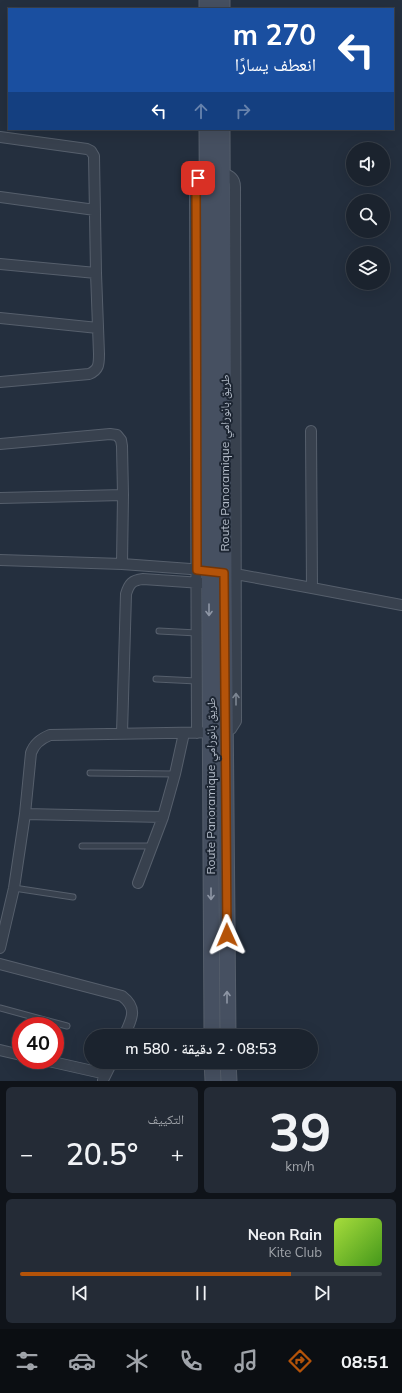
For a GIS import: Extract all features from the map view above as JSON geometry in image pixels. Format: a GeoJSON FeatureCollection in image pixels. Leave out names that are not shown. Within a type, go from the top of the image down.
{"type":"FeatureCollection","features":[{"type":"Feature","properties":{"kind":"street","name":"Route Panoramique طريق بانورامي"},"geometry":{"type":"LineString","coordinates":[[207,130],[217,578],[225,732],[228,1029]]}},
{"type":"Feature","properties":{"kind":"street","name":"Route Panoramique طريق بانورامي"},"geometry":{"type":"LineString","coordinates":[[212,1029],[203,733],[217,578],[222,130]]}},
{"type":"Feature","properties":{"kind":"street"},"geometry":{"type":"LineString","coordinates":[[0,137],[82,148],[92,151],[95,162],[99,365],[94,372],[89,374],[0,382]]}},
{"type":"Feature","properties":{"kind":"street"},"geometry":{"type":"LineString","coordinates":[[207,146],[222,146]]}},
{"type":"Feature","properties":{"kind":"street"},"geometry":{"type":"LineString","coordinates":[[0,197],[95,210]]}},
{"type":"Feature","properties":{"kind":"street"},"geometry":{"type":"LineString","coordinates":[[0,264],[96,273]]}},
{"type":"Feature","properties":{"kind":"street"},"geometry":{"type":"LineString","coordinates":[[0,318],[98,328]]}},
{"type":"Feature","properties":{"kind":"street"},"geometry":{"type":"LineString","coordinates":[[311,431],[312,588]]}},
{"type":"Feature","properties":{"kind":"street"},"geometry":{"type":"LineString","coordinates":[[0,444],[110,434],[117,435],[121,440],[122,446],[122,564]]}},
{"type":"Feature","properties":{"kind":"street"},"geometry":{"type":"LineString","coordinates":[[0,498],[123,495]]}},
{"type":"Feature","properties":{"kind":"street"},"geometry":{"type":"LineString","coordinates":[[0,560],[122,564],[217,578],[312,588],[402,605]]}},
{"type":"Feature","properties":{"kind":"street"},"geometry":{"type":"LineString","coordinates":[[203,733],[197,680],[197,633],[217,578]]}},
{"type":"Feature","properties":{"kind":"street"},"geometry":{"type":"LineString","coordinates":[[122,733],[126,594],[131,583],[136,579],[217,578]]}},
{"type":"Feature","properties":{"kind":"street"},"geometry":{"type":"LineString","coordinates":[[0,948],[14,888],[25,814],[31,753],[38,741],[50,735],[225,732]]}},
{"type":"Feature","properties":{"kind":"street"},"geometry":{"type":"LineString","coordinates":[[138,883],[163,817],[175,774],[184,733]]}},
{"type":"Feature","properties":{"kind":"street"},"geometry":{"type":"LineString","coordinates":[[25,814],[163,817]]}},
{"type":"Feature","properties":{"kind":"street"},"geometry":{"type":"LineString","coordinates":[[0,964],[122,996],[132,1007],[133,1015],[127,1029]]}},
{"type":"Feature","properties":{"kind":"street"},"geometry":{"type":"LineString","coordinates":[[0,1050],[12,1053]]}},
{"type":"Feature","properties":{"kind":"street"},"geometry":{"type":"LineString","coordinates":[[64,1066],[104,1078],[108,1069]]}},
{"type":"Feature","properties":{"kind":"street"},"geometry":{"type":"LineString","coordinates":[[212,1069],[213,1081]]}},
{"type":"Feature","properties":{"kind":"street"},"geometry":{"type":"LineString","coordinates":[[228,1069],[229,1081]]}},
{"type":"Feature","properties":{"kind":"lane"},"geometry":{"type":"LineString","coordinates":[[159,631],[197,633]]}},
{"type":"Feature","properties":{"kind":"lane"},"geometry":{"type":"LineString","coordinates":[[156,679],[197,680]]}},
{"type":"Feature","properties":{"kind":"lane"},"geometry":{"type":"LineString","coordinates":[[90,773],[175,774]]}},
{"type":"Feature","properties":{"kind":"lane"},"geometry":{"type":"LineString","coordinates":[[82,846],[153,846]]}},
{"type":"Feature","properties":{"kind":"lane"},"geometry":{"type":"LineString","coordinates":[[14,888],[73,897]]}},
{"type":"Feature","properties":{"kind":"lane"},"geometry":{"type":"LineString","coordinates":[[0,1008],[67,1026]]}},
{"type":"Feature","properties":{"kind":"route"},"geometry":{"type":"LineString","coordinates":[[198,178],[196,180],[197,570],[224,573],[227,935]]}}]}
